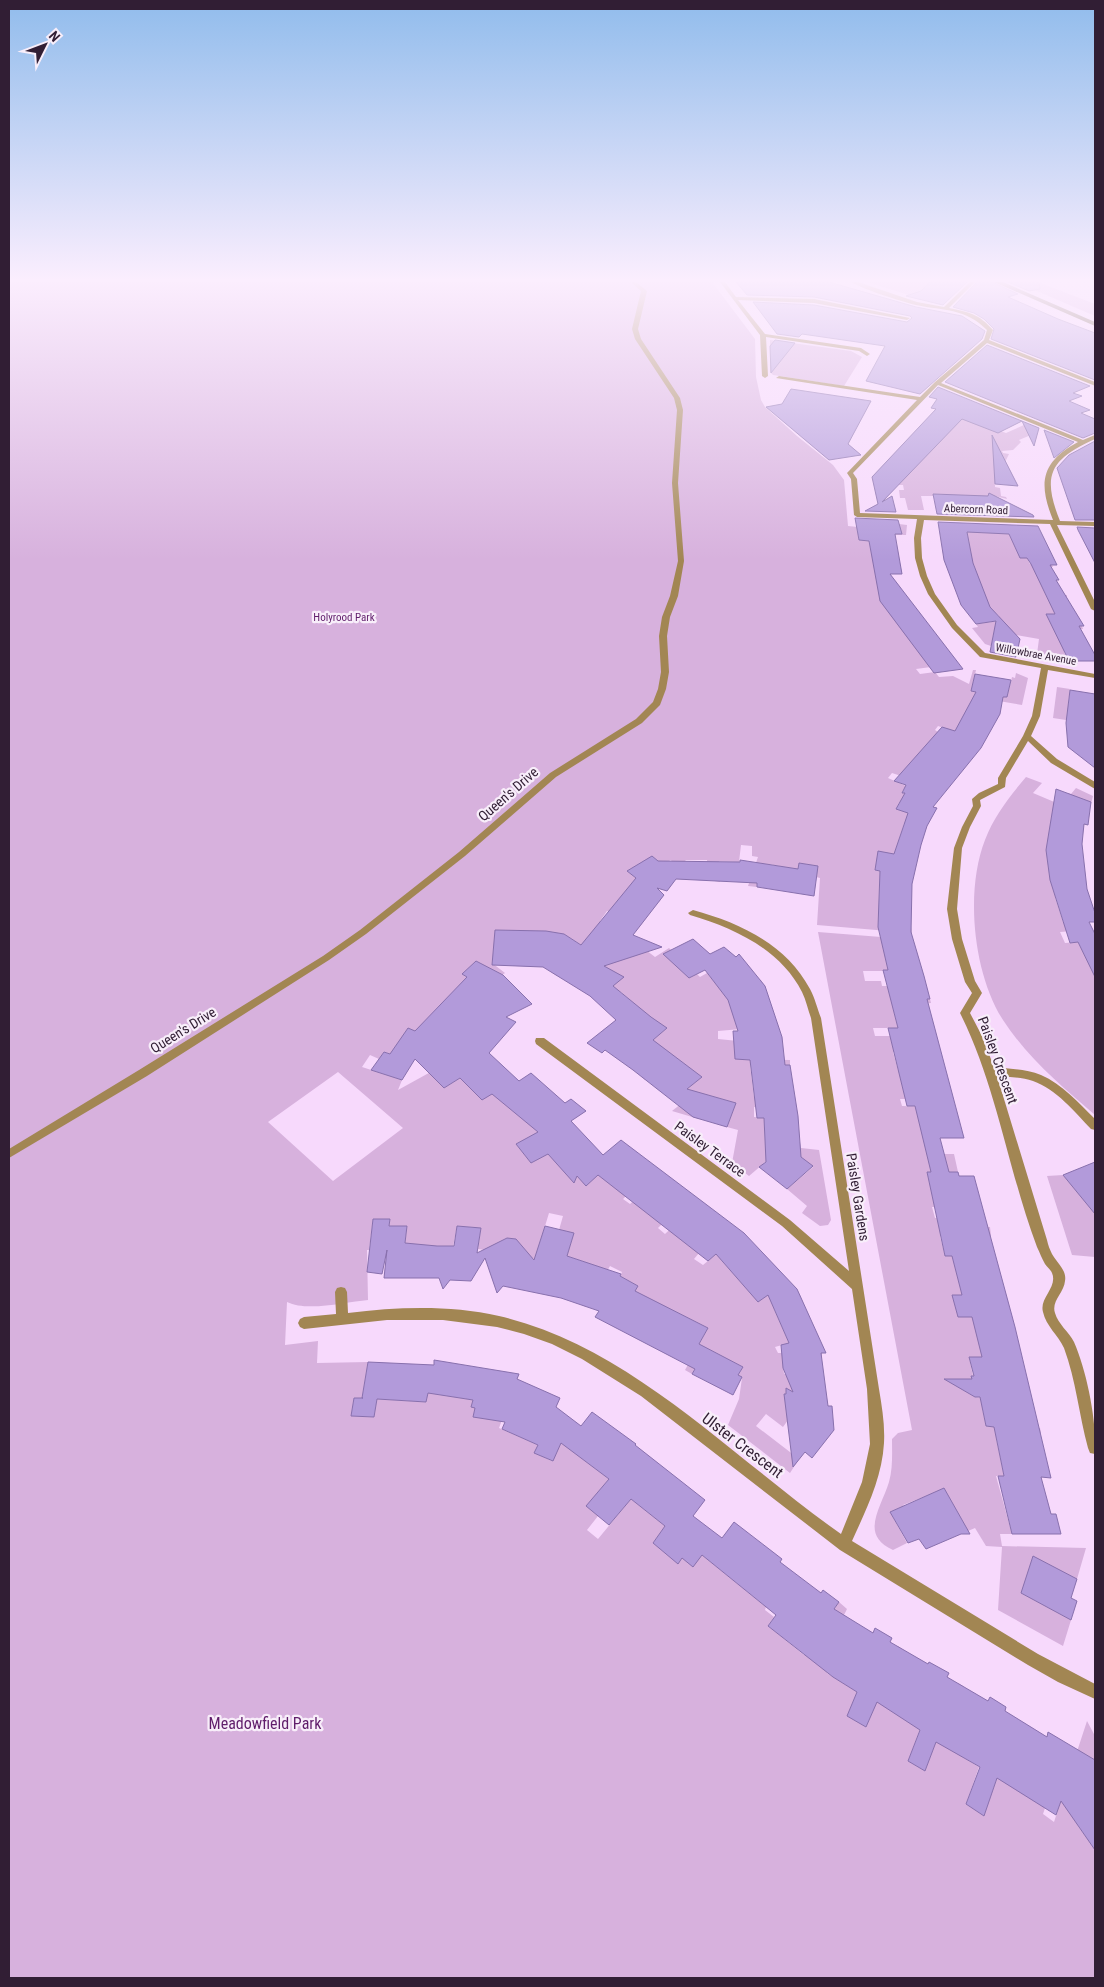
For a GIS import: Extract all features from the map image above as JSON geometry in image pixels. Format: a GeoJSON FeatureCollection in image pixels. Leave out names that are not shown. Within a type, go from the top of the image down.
{"type":"FeatureCollection","features":[{"type":"Feature","properties":{"kind":"street","name":"Queen's Drive"},"geometry":{"type":"LineString","coordinates":[[9,1154],[326,958],[363,932],[462,854],[553,774],[638,721],[657,703],[665,672],[663,636],[666,617],[674,596],[681,561],[674,483],[680,410],[677,398],[662,375]]}},
{"type":"Feature","properties":{"kind":"street"},"geometry":{"type":"LineString","coordinates":[[779,378],[920,400],[947,375]]}},
{"type":"Feature","properties":{"kind":"street"},"geometry":{"type":"LineString","coordinates":[[1071,375],[1095,384]]}},
{"type":"Feature","properties":{"kind":"street"},"geometry":{"type":"LineString","coordinates":[[937,383],[1083,442]]}},
{"type":"Feature","properties":{"kind":"street","name":"Abercorn Road"},"geometry":{"type":"LineString","coordinates":[[920,400],[850,473],[854,479],[856,515],[1095,524]]}},
{"type":"Feature","properties":{"kind":"street"},"geometry":{"type":"LineString","coordinates":[[1095,437],[1058,457],[1047,474],[1048,500],[1054,522],[1095,609]]}},
{"type":"Feature","properties":{"kind":"street","name":"Willowbrae Avenue"},"geometry":{"type":"LineString","coordinates":[[920,517],[916,539],[919,564],[931,594],[948,620],[982,655],[1095,676]]}},
{"type":"Feature","properties":{"kind":"street","name":"Paisley Crescent"},"geometry":{"type":"LineString","coordinates":[[1045,667],[1036,716],[1027,736],[1002,778],[1000,788],[980,795],[976,799],[977,806],[966,826],[958,848],[952,909],[957,939],[970,982],[977,993],[965,1013],[974,1028],[990,1071],[1029,1202],[1049,1260],[1058,1273],[1059,1286],[1048,1302],[1048,1313],[1062,1332],[1069,1346],[1082,1389],[1095,1448]]}},
{"type":"Feature","properties":{"kind":"street"},"geometry":{"type":"LineString","coordinates":[[1027,736],[1054,761],[1095,786]]}},
{"type":"Feature","properties":{"kind":"street","name":"Paisley Gardens"},"geometry":{"type":"LineString","coordinates":[[694,913],[726,923],[761,941],[784,960],[806,990],[816,1018],[873,1389],[877,1446],[873,1468],[844,1544]]}},
{"type":"Feature","properties":{"kind":"street","name":"Paisley Terrace"},"geometry":{"type":"LineString","coordinates":[[540,1041],[786,1223],[857,1286]]}},
{"type":"Feature","properties":{"kind":"street"},"geometry":{"type":"LineString","coordinates":[[990,1071],[1026,1075],[1038,1079],[1055,1090],[1095,1126]]}},
{"type":"Feature","properties":{"kind":"street"},"geometry":{"type":"LineString","coordinates":[[341,1292],[342,1318]]}},
{"type":"Feature","properties":{"kind":"street","name":"Ulster Crescent"},"geometry":{"type":"LineString","coordinates":[[304,1323],[342,1318],[438,1313],[456,1314],[489,1319],[523,1328],[577,1349],[634,1384],[844,1544],[1047,1668],[1095,1692]]}},
{"type":"Feature","properties":{"kind":"green space"},"geometry":{"type":"Polygon","coordinates":[[[9,375],[756,375],[761,400],[765,407],[833,465],[844,480],[848,526],[858,527],[874,533],[901,534],[899,524],[907,525],[906,535],[858,535],[859,540],[870,541],[931,667],[916,669],[920,674],[935,672],[939,677],[953,676],[969,684],[973,670],[976,670],[971,691],[1007,697],[1012,677],[1015,678],[1016,673],[1028,678],[1022,705],[987,699],[955,732],[938,726],[935,730],[938,732],[901,776],[892,773],[888,778],[906,786],[902,792],[911,795],[899,803],[896,809],[919,816],[916,826],[904,824],[899,839],[921,845],[896,848],[892,866],[913,873],[875,866],[875,870],[880,871],[879,922],[911,926],[912,933],[817,925],[820,878],[816,877],[817,866],[799,863],[797,874],[778,872],[779,866],[768,864],[767,870],[760,869],[757,887],[748,886],[758,857],[752,856],[752,846],[741,845],[739,862],[719,861],[720,882],[709,880],[707,860],[686,860],[676,870],[671,860],[663,864],[652,857],[627,871],[652,890],[650,892],[663,896],[659,902],[627,890],[614,906],[646,918],[641,925],[607,911],[600,921],[617,928],[655,957],[669,948],[676,955],[669,959],[689,978],[697,974],[700,977],[707,973],[724,994],[761,980],[764,985],[741,1029],[718,1031],[718,1039],[738,1041],[735,1053],[736,1059],[790,1060],[790,1065],[750,1065],[754,1097],[768,1097],[769,1108],[754,1107],[754,1117],[764,1118],[765,1140],[800,1142],[801,1148],[819,1150],[831,1220],[828,1225],[820,1226],[802,1213],[807,1206],[787,1189],[813,1167],[795,1152],[777,1152],[749,1176],[732,1163],[738,1130],[727,1127],[736,1103],[708,1095],[699,1119],[672,1111],[692,1095],[686,1090],[702,1077],[675,1057],[645,1080],[642,1077],[658,1064],[651,1042],[667,1028],[617,1041],[603,1030],[638,1007],[621,992],[609,999],[581,957],[557,976],[551,972],[565,956],[580,944],[564,934],[496,930],[492,963],[505,973],[502,975],[476,961],[462,974],[488,989],[484,995],[461,984],[446,999],[464,1018],[439,1006],[424,1022],[414,1061],[384,1052],[379,1059],[370,1055],[362,1067],[402,1080],[398,1090],[456,1058],[433,1076],[444,1088],[470,1072],[508,1083],[571,1122],[516,1144],[531,1163],[560,1147],[577,1176],[586,1185],[628,1149],[626,1196],[623,1199],[630,1204],[663,1175],[662,1224],[658,1228],[665,1234],[699,1202],[699,1253],[694,1259],[703,1265],[732,1241],[721,1260],[758,1301],[774,1291],[783,1301],[800,1295],[803,1302],[774,1309],[789,1343],[775,1347],[778,1353],[822,1353],[822,1358],[793,1358],[783,1366],[784,1374],[795,1374],[796,1409],[783,1427],[766,1414],[756,1426],[799,1459],[790,1473],[728,1425],[739,1399],[742,1378],[738,1375],[743,1367],[706,1348],[692,1374],[685,1370],[708,1328],[634,1292],[638,1286],[620,1276],[622,1272],[610,1266],[586,1307],[582,1305],[585,1262],[567,1256],[574,1233],[559,1230],[563,1216],[549,1213],[535,1259],[515,1255],[516,1239],[507,1238],[503,1240],[499,1252],[478,1249],[481,1228],[457,1226],[453,1247],[405,1246],[407,1226],[389,1226],[390,1219],[373,1219],[369,1250],[367,1250],[368,1300],[316,1306],[295,1305],[287,1302],[285,1345],[318,1341],[317,1363],[368,1362],[362,1398],[354,1398],[351,1416],[374,1417],[377,1399],[426,1402],[430,1382],[437,1394],[473,1400],[471,1407],[507,1406],[499,1428],[538,1445],[535,1453],[552,1461],[561,1442],[609,1479],[587,1506],[598,1516],[587,1530],[598,1539],[631,1499],[665,1526],[653,1543],[678,1563],[682,1558],[702,1555],[766,1607],[765,1610],[774,1617],[768,1626],[804,1655],[839,1602],[847,1609],[844,1615],[851,1620],[827,1673],[857,1692],[848,1716],[866,1727],[898,1646],[905,1651],[887,1694],[920,1729],[908,1761],[925,1771],[958,1683],[963,1686],[947,1730],[966,1742],[961,1756],[979,1767],[966,1804],[984,1816],[1017,1718],[1045,1808],[1043,1814],[1054,1822],[1087,1721],[1095,1736],[1095,1763],[1082,1773],[1078,1826],[1095,1849],[1095,1978],[9,1978],[9,375]],[[338,1072],[268,1122],[333,1181],[403,1128],[338,1072]]]}},
{"type":"Feature","properties":{"kind":"green space"},"geometry":{"type":"Polygon","coordinates":[[[773,375],[851,375],[844,386],[773,375]]]}},
{"type":"Feature","properties":{"kind":"green space"},"geometry":{"type":"Polygon","coordinates":[[[959,412],[991,430],[995,429],[1006,433],[1024,425],[1038,432],[1019,440],[1021,442],[1013,450],[1002,451],[1009,454],[995,483],[995,487],[1000,488],[1001,496],[1007,499],[995,496],[944,497],[943,494],[936,494],[936,496],[921,496],[924,510],[908,510],[905,498],[900,498],[899,490],[904,490],[903,485],[898,485],[959,412]]]}},
{"type":"Feature","properties":{"kind":"green space"},"geometry":{"type":"Polygon","coordinates":[[[1013,527],[1020,558],[1027,558],[1030,564],[1052,565],[1053,567],[1033,566],[1046,595],[1067,595],[1067,597],[1047,597],[1061,626],[1082,626],[1083,629],[1062,629],[1073,652],[1064,652],[1067,659],[1076,659],[1078,664],[1051,660],[1050,655],[1037,654],[1039,639],[994,631],[991,646],[985,644],[972,628],[978,627],[976,624],[999,621],[999,616],[988,605],[980,587],[974,565],[971,565],[967,530],[1013,527]]]}},
{"type":"Feature","properties":{"kind":"green space"},"geometry":{"type":"Polygon","coordinates":[[[1057,687],[1070,689],[1068,704],[1095,709],[1095,729],[1066,725],[1066,720],[1053,718],[1057,687]]]}},
{"type":"Feature","properties":{"kind":"green space"},"geometry":{"type":"Polygon","coordinates":[[[1026,777],[1042,783],[1033,793],[1059,804],[1068,793],[1071,794],[1076,788],[1093,796],[1090,808],[1084,807],[1052,818],[1084,824],[1083,831],[1051,824],[1050,869],[1054,893],[1084,896],[1055,897],[1063,922],[1073,931],[1060,932],[1065,943],[1078,942],[1089,964],[1095,964],[1095,1115],[1046,1071],[1012,1034],[993,1001],[979,956],[974,907],[975,883],[979,860],[993,823],[1008,799],[1026,777]]]}},
{"type":"Feature","properties":{"kind":"green space"},"geometry":{"type":"Polygon","coordinates":[[[818,932],[881,937],[897,971],[863,971],[865,981],[881,981],[882,986],[901,986],[905,999],[930,999],[931,1003],[893,1006],[898,1028],[873,1028],[875,1036],[934,1036],[904,1051],[893,1052],[898,1070],[942,1070],[914,1099],[900,1099],[902,1106],[952,1107],[927,1154],[954,1154],[958,1172],[927,1173],[930,1184],[945,1207],[932,1207],[935,1218],[948,1219],[951,1226],[990,1227],[991,1236],[940,1236],[945,1256],[958,1256],[967,1295],[953,1296],[958,1316],[972,1317],[992,1357],[969,1357],[973,1376],[971,1376],[972,1379],[962,1389],[975,1397],[987,1398],[1004,1408],[982,1408],[986,1426],[1040,1428],[1041,1433],[996,1438],[1004,1476],[996,1476],[1012,1534],[1000,1534],[1002,1546],[1086,1548],[1077,1579],[1022,1593],[1071,1620],[1063,1646],[998,1610],[1002,1547],[986,1546],[975,1528],[968,1531],[944,1489],[890,1512],[907,1543],[893,1550],[883,1544],[877,1537],[875,1520],[889,1482],[892,1439],[898,1433],[912,1430],[818,932]]]}},
{"type":"Feature","properties":{"kind":"green space"},"geometry":{"type":"Polygon","coordinates":[[[1063,1175],[1080,1195],[1089,1198],[1095,1195],[1095,1204],[1092,1207],[1095,1210],[1095,1257],[1072,1255],[1047,1176],[1063,1175]]]}},
{"type":"Feature","properties":{"kind":"building"},"geometry":{"type":"Polygon","coordinates":[[[869,375],[942,375],[920,394],[866,381],[869,375]]]}},
{"type":"Feature","properties":{"kind":"building"},"geometry":{"type":"Polygon","coordinates":[[[953,375],[1062,375],[1090,386],[1073,393],[1082,396],[1069,401],[1090,410],[1081,413],[1095,419],[1095,433],[1083,438],[945,382],[953,375]]]}},
{"type":"Feature","properties":{"kind":"building"},"geometry":{"type":"Polygon","coordinates":[[[1082,375],[1095,375],[1095,380],[1082,375]]]}},
{"type":"Feature","properties":{"kind":"building"},"geometry":{"type":"Polygon","coordinates":[[[938,387],[1022,421],[998,433],[962,419],[882,502],[892,496],[896,512],[865,511],[878,504],[872,477],[936,409],[931,408],[937,399],[929,397],[938,387]]]}},
{"type":"Feature","properties":{"kind":"building"},"geometry":{"type":"Polygon","coordinates":[[[791,389],[871,401],[848,444],[861,455],[829,460],[766,407],[782,404],[791,389]]]}},
{"type":"Feature","properties":{"kind":"building"},"geometry":{"type":"Polygon","coordinates":[[[1022,421],[1039,428],[1034,446],[1022,421]]]}},
{"type":"Feature","properties":{"kind":"building"},"geometry":{"type":"Polygon","coordinates":[[[1044,430],[1074,442],[1054,458],[1044,430]]]}},
{"type":"Feature","properties":{"kind":"building"},"geometry":{"type":"Polygon","coordinates":[[[992,435],[1018,486],[995,484],[992,435]]]}},
{"type":"Feature","properties":{"kind":"building"},"geometry":{"type":"Polygon","coordinates":[[[1095,441],[1095,520],[1075,520],[1057,468],[1069,455],[1095,441]]]}},
{"type":"Feature","properties":{"kind":"building"},"geometry":{"type":"Polygon","coordinates":[[[989,493],[1034,517],[937,514],[933,494],[988,496],[989,493]]]}},
{"type":"Feature","properties":{"kind":"building"},"geometry":{"type":"Polygon","coordinates":[[[855,518],[898,520],[902,534],[895,534],[902,574],[890,574],[963,669],[934,673],[880,601],[869,541],[859,540],[855,518]]]}},
{"type":"Feature","properties":{"kind":"building"},"geometry":{"type":"Polygon","coordinates":[[[938,522],[1038,526],[1057,565],[1050,565],[1059,580],[1056,580],[1084,626],[1079,626],[1095,655],[1095,661],[1069,661],[1046,614],[1055,614],[1031,564],[1027,558],[1020,558],[1009,534],[967,532],[973,563],[990,607],[1020,639],[1016,657],[990,652],[996,621],[976,624],[961,605],[944,560],[938,522]]]}},
{"type":"Feature","properties":{"kind":"building"},"geometry":{"type":"Polygon","coordinates":[[[1077,527],[1095,528],[1095,563],[1078,530],[1077,527]]]}},
{"type":"Feature","properties":{"kind":"building"},"geometry":{"type":"Polygon","coordinates":[[[975,674],[1011,680],[1007,697],[1003,697],[1000,714],[981,748],[933,807],[937,808],[927,826],[912,884],[911,932],[930,999],[927,999],[964,1138],[940,1138],[949,1172],[958,1172],[959,1176],[974,1176],[1015,1327],[1051,1478],[1041,1477],[1051,1514],[1056,1514],[1061,1534],[1012,1534],[998,1476],[1004,1476],[994,1427],[986,1426],[980,1397],[975,1397],[944,1379],[972,1379],[971,1376],[974,1376],[969,1357],[982,1357],[972,1317],[958,1317],[952,1295],[962,1295],[952,1256],[945,1256],[927,1172],[931,1172],[915,1106],[907,1106],[888,1028],[898,1028],[883,970],[888,970],[878,927],[880,871],[875,870],[878,851],[894,854],[908,813],[896,809],[905,793],[902,793],[906,785],[894,781],[942,727],[955,731],[976,692],[971,691],[975,674]]]}},
{"type":"Feature","properties":{"kind":"building"},"geometry":{"type":"Polygon","coordinates":[[[1070,690],[1095,694],[1095,768],[1068,747],[1066,723],[1070,690]]]}},
{"type":"Feature","properties":{"kind":"building"},"geometry":{"type":"Polygon","coordinates":[[[1056,789],[1091,802],[1088,825],[1084,824],[1082,844],[1087,889],[1095,913],[1095,922],[1089,922],[1095,934],[1095,977],[1078,942],[1070,943],[1050,880],[1046,850],[1056,789]]]}},
{"type":"Feature","properties":{"kind":"building"},"geometry":{"type":"Polygon","coordinates":[[[652,856],[658,861],[740,862],[740,860],[798,869],[799,863],[818,866],[814,896],[757,887],[757,883],[676,879],[667,891],[657,888],[664,895],[633,935],[662,947],[604,966],[624,977],[613,986],[667,1028],[653,1040],[702,1077],[687,1089],[736,1103],[727,1127],[693,1117],[605,1050],[602,1053],[587,1043],[616,1020],[590,996],[543,967],[492,965],[495,930],[546,931],[564,934],[581,945],[636,878],[627,871],[652,856]]]}},
{"type":"Feature","properties":{"kind":"building"},"geometry":{"type":"Polygon","coordinates":[[[693,939],[710,954],[724,947],[736,957],[739,954],[765,986],[782,1037],[785,1065],[790,1065],[798,1116],[801,1157],[813,1166],[787,1189],[759,1167],[766,1162],[764,1118],[757,1118],[750,1060],[735,1059],[733,1031],[738,1031],[728,1000],[705,970],[689,978],[663,954],[693,939]]]}},
{"type":"Feature","properties":{"kind":"building"},"geometry":{"type":"Polygon","coordinates":[[[476,961],[503,975],[532,1004],[506,1017],[516,1022],[489,1053],[519,1081],[531,1073],[565,1103],[571,1099],[586,1111],[571,1121],[603,1155],[621,1140],[744,1233],[797,1289],[826,1353],[821,1353],[828,1406],[832,1406],[834,1430],[812,1458],[805,1452],[793,1467],[784,1394],[786,1394],[786,1388],[793,1392],[783,1368],[781,1345],[789,1343],[768,1295],[758,1302],[716,1254],[708,1261],[598,1175],[586,1186],[577,1176],[574,1183],[548,1154],[531,1163],[516,1144],[538,1132],[492,1094],[482,1100],[460,1078],[444,1088],[415,1059],[402,1080],[371,1070],[384,1052],[390,1054],[408,1028],[415,1031],[467,977],[462,974],[476,961]]]}},
{"type":"Feature","properties":{"kind":"building"},"geometry":{"type":"Polygon","coordinates":[[[1095,1162],[1095,1214],[1063,1175],[1095,1162]]]}},
{"type":"Feature","properties":{"kind":"building"},"geometry":{"type":"Polygon","coordinates":[[[373,1219],[390,1219],[389,1226],[407,1226],[405,1243],[437,1246],[454,1246],[457,1226],[481,1228],[477,1253],[507,1238],[516,1239],[534,1260],[545,1226],[574,1233],[567,1256],[621,1274],[620,1276],[638,1286],[635,1291],[708,1328],[699,1344],[743,1367],[738,1375],[742,1377],[733,1395],[692,1374],[695,1369],[595,1317],[599,1311],[561,1298],[503,1286],[497,1293],[485,1258],[471,1281],[450,1280],[443,1289],[439,1278],[384,1278],[387,1250],[382,1274],[367,1272],[373,1219]]]}},
{"type":"Feature","properties":{"kind":"building"},"geometry":{"type":"Polygon","coordinates":[[[434,1360],[519,1374],[517,1379],[560,1398],[556,1407],[581,1426],[592,1412],[636,1444],[705,1500],[693,1516],[722,1538],[734,1522],[782,1559],[780,1562],[821,1593],[823,1590],[839,1602],[834,1609],[873,1633],[875,1628],[892,1638],[890,1642],[928,1664],[929,1662],[949,1673],[947,1677],[988,1701],[990,1697],[1006,1707],[1005,1711],[1047,1737],[1048,1732],[1095,1760],[1095,1850],[1061,1801],[1056,1815],[997,1778],[984,1816],[966,1804],[980,1767],[936,1742],[925,1771],[908,1761],[920,1730],[877,1702],[866,1727],[847,1716],[857,1692],[833,1677],[768,1626],[776,1615],[702,1555],[693,1567],[682,1558],[678,1564],[653,1543],[665,1526],[631,1499],[609,1525],[586,1506],[609,1479],[561,1443],[553,1461],[534,1453],[538,1445],[502,1429],[505,1422],[473,1417],[475,1408],[471,1407],[473,1400],[428,1393],[426,1402],[377,1399],[374,1417],[351,1416],[354,1398],[362,1398],[368,1362],[434,1365],[434,1360]]]}},
{"type":"Feature","properties":{"kind":"building"},"geometry":{"type":"Polygon","coordinates":[[[944,1488],[970,1534],[961,1534],[926,1549],[919,1539],[908,1543],[890,1512],[944,1488]]]}},
{"type":"Feature","properties":{"kind":"building"},"geometry":{"type":"Polygon","coordinates":[[[1033,1556],[1077,1579],[1071,1598],[1077,1601],[1071,1620],[1021,1593],[1033,1556]]]}},
{"type":"Feature","properties":{"kind":"park label","name":"Holyrood Park"},"geometry":{"type":"Point","coordinates":[344,617]}},
{"type":"Feature","properties":{"kind":"park label","name":"Meadowfield Park"},"geometry":{"type":"Point","coordinates":[265,1723]}}]}
